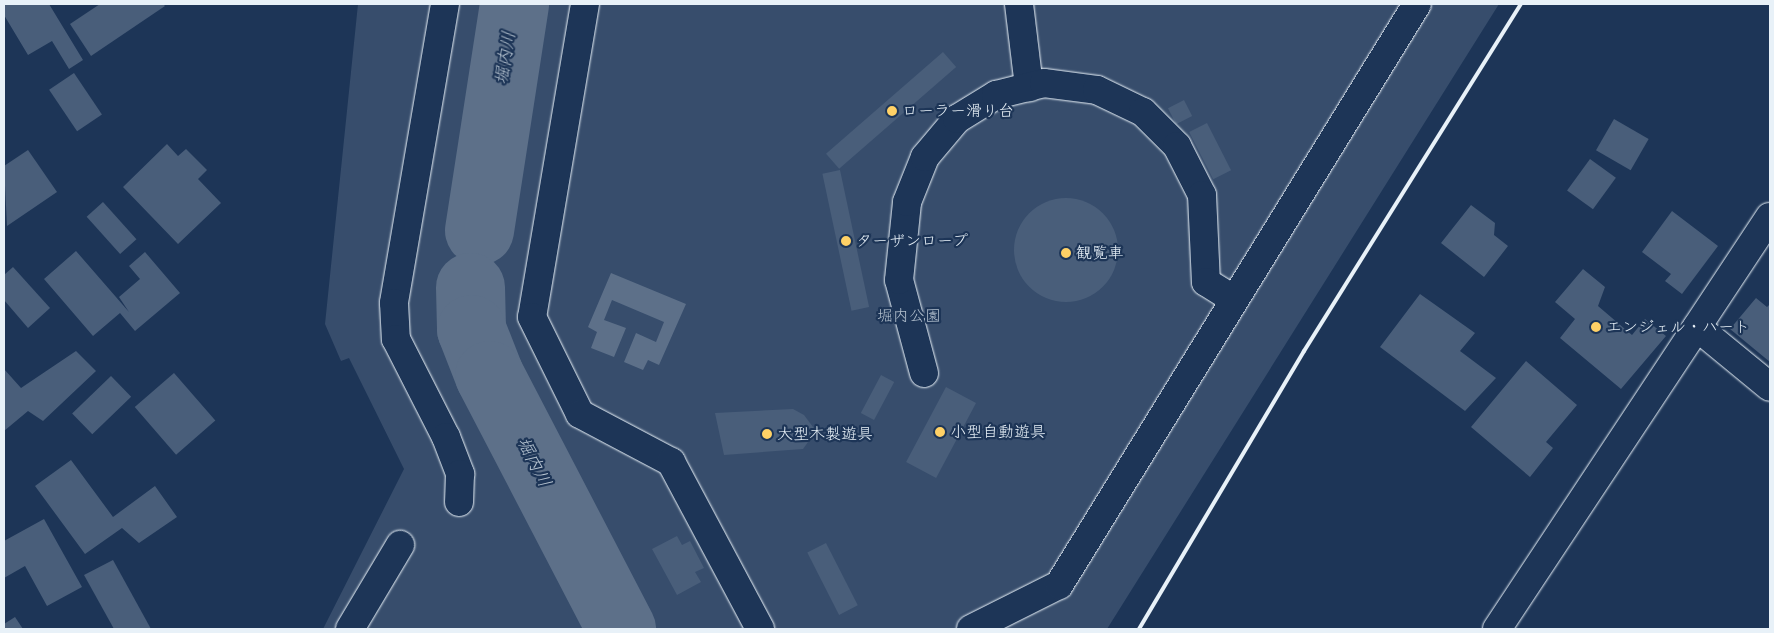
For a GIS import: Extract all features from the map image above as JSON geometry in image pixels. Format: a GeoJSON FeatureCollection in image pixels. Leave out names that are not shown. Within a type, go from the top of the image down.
{"type":"FeatureCollection","features":[{"type":"Feature","properties":{"kind":"street"},"geometry":{"type":"LineString","coordinates":[[445,4],[394,303],[396,339],[446,437],[460,474],[459,502]]}},
{"type":"Feature","properties":{"kind":"street"},"geometry":{"type":"LineString","coordinates":[[585,4],[532,317],[580,414],[672,462],[760,629]]}},
{"type":"Feature","properties":{"kind":"street"},"geometry":{"type":"LineString","coordinates":[[1019,4],[1029,87]]}},
{"type":"Feature","properties":{"kind":"street"},"geometry":{"type":"LineString","coordinates":[[971,629],[1059,585],[1416,4]]}},
{"type":"Feature","properties":{"kind":"street"},"geometry":{"type":"LineString","coordinates":[[924,373],[900,292],[907,202],[926,157],[957,119],[996,95],[1029,87],[1044,84],[1097,90],[1143,112],[1177,146],[1202,195],[1206,282],[1233,299]]}},
{"type":"Feature","properties":{"kind":"street"},"geometry":{"type":"LineString","coordinates":[[1510,624],[1697,327],[1770,217]]}},
{"type":"Feature","properties":{"kind":"street"},"geometry":{"type":"LineString","coordinates":[[1697,327],[1770,386]]}},
{"type":"Feature","properties":{"kind":"street"},"geometry":{"type":"LineString","coordinates":[[350,629],[400,546]]}},
{"type":"Feature","properties":{"kind":"green space","name":"堀内公園"},"geometry":{"type":"Polygon","coordinates":[[[358,4],[1499,4],[1107,629],[323,629],[404,469],[349,358],[341,361],[325,324],[358,4]]]}},
{"type":"Feature","properties":{"kind":"shaded area"},"geometry":{"type":"Polygon","coordinates":[[[611,273],[686,304],[659,365],[648,360],[643,370],[624,362],[636,333],[656,342],[664,322],[612,300],[604,320],[626,328],[614,357],[591,348],[597,332],[588,327],[611,273]]]}},
{"type":"Feature","properties":{"kind":"building"},"geometry":{"type":"Polygon","coordinates":[[[4,4],[49,4],[83,60],[69,69],[52,41],[28,55],[4,15],[4,4]]]}},
{"type":"Feature","properties":{"kind":"building"},"geometry":{"type":"Polygon","coordinates":[[[100,4],[163,4],[165,6],[91,56],[70,24],[100,4]]]}},
{"type":"Feature","properties":{"kind":"building","name":"ローラー滑り台"},"geometry":{"type":"Polygon","coordinates":[[[943,52],[956,67],[839,169],[826,154],[943,52]]]}},
{"type":"Feature","properties":{"kind":"building"},"geometry":{"type":"Polygon","coordinates":[[[74,73],[102,114],[77,131],[49,90],[74,73]]]}},
{"type":"Feature","properties":{"kind":"building"},"geometry":{"type":"Polygon","coordinates":[[[1184,100],[1192,116],[1176,124],[1168,108],[1184,100]]]}},
{"type":"Feature","properties":{"kind":"building"},"geometry":{"type":"Polygon","coordinates":[[[1614,119],[1649,139],[1631,170],[1596,150],[1614,119]]]}},
{"type":"Feature","properties":{"kind":"building"},"geometry":{"type":"Polygon","coordinates":[[[1207,123],[1231,170],[1213,179],[1189,132],[1207,123]]]}},
{"type":"Feature","properties":{"kind":"building"},"geometry":{"type":"Polygon","coordinates":[[[167,144],[178,156],[186,149],[207,170],[198,179],[221,203],[178,244],[123,187],[167,144]]]}},
{"type":"Feature","properties":{"kind":"building"},"geometry":{"type":"Polygon","coordinates":[[[28,150],[57,192],[7,226],[4,166],[28,150]]]}},
{"type":"Feature","properties":{"kind":"building"},"geometry":{"type":"Polygon","coordinates":[[[1590,159],[1616,178],[1593,209],[1567,191],[1590,159]]]}},
{"type":"Feature","properties":{"kind":"building","name":"ターザンロープ"},"geometry":{"type":"Polygon","coordinates":[[[840,170],[869,307],[852,311],[822,174],[840,170]]]}},
{"type":"Feature","properties":{"kind":"building","name":"観覧車"},"geometry":{"type":"Polygon","coordinates":[[[1066,198],[1086,202],[1095,206],[1103,213],[1110,221],[1114,230],[1118,250],[1114,270],[1110,279],[1103,287],[1095,294],[1086,298],[1066,302],[1046,298],[1037,294],[1029,287],[1022,279],[1018,270],[1014,250],[1018,230],[1022,221],[1029,213],[1037,206],[1046,202],[1066,198]]]}},
{"type":"Feature","properties":{"kind":"building"},"geometry":{"type":"Polygon","coordinates":[[[103,202],[136,239],[120,254],[87,217],[103,202]]]}},
{"type":"Feature","properties":{"kind":"building"},"geometry":{"type":"Polygon","coordinates":[[[1471,205],[1495,223],[1494,235],[1508,246],[1484,277],[1441,243],[1471,205]]]}},
{"type":"Feature","properties":{"kind":"building"},"geometry":{"type":"Polygon","coordinates":[[[1672,211],[1718,246],[1682,294],[1665,281],[1671,274],[1642,252],[1672,211]]]}},
{"type":"Feature","properties":{"kind":"building"},"geometry":{"type":"Polygon","coordinates":[[[76,251],[129,312],[119,297],[140,279],[129,266],[145,252],[180,293],[135,331],[120,313],[93,336],[44,279],[76,251]]]}},
{"type":"Feature","properties":{"kind":"building"},"geometry":{"type":"Polygon","coordinates":[[[13,267],[50,308],[28,328],[4,300],[4,275],[13,267]]]}},
{"type":"Feature","properties":{"kind":"building","name":"エンジェル・ハート"},"geometry":{"type":"Polygon","coordinates":[[[1583,269],[1605,287],[1598,306],[1632,335],[1645,319],[1666,336],[1621,389],[1560,338],[1575,319],[1555,302],[1583,269]]]}},
{"type":"Feature","properties":{"kind":"building"},"geometry":{"type":"Polygon","coordinates":[[[1420,294],[1475,333],[1460,351],[1496,378],[1465,411],[1380,347],[1420,294]]]}},
{"type":"Feature","properties":{"kind":"building"},"geometry":{"type":"Polygon","coordinates":[[[1756,298],[1767,307],[1770,304],[1770,362],[1730,329],[1756,298]]]}},
{"type":"Feature","properties":{"kind":"building"},"geometry":{"type":"Polygon","coordinates":[[[76,351],[96,371],[43,421],[28,411],[4,431],[4,369],[21,388],[76,351]]]}},
{"type":"Feature","properties":{"kind":"building"},"geometry":{"type":"Polygon","coordinates":[[[1526,361],[1577,405],[1546,442],[1553,448],[1530,477],[1471,427],[1526,361]]]}},
{"type":"Feature","properties":{"kind":"building"},"geometry":{"type":"Polygon","coordinates":[[[174,373],[215,421],[176,455],[135,407],[174,373]]]}},
{"type":"Feature","properties":{"kind":"building"},"geometry":{"type":"Polygon","coordinates":[[[881,375],[894,382],[874,420],[861,413],[881,375]]]}},
{"type":"Feature","properties":{"kind":"building"},"geometry":{"type":"Polygon","coordinates":[[[111,376],[131,397],[92,434],[72,414],[111,376]]]}},
{"type":"Feature","properties":{"kind":"building","name":"小型自動遊具"},"geometry":{"type":"Polygon","coordinates":[[[946,387],[976,403],[936,478],[906,462],[946,387]]]}},
{"type":"Feature","properties":{"kind":"building","name":"大型木製遊具"},"geometry":{"type":"Polygon","coordinates":[[[793,409],[804,415],[816,431],[803,449],[724,455],[715,413],[793,409]]]}},
{"type":"Feature","properties":{"kind":"building"},"geometry":{"type":"Polygon","coordinates":[[[71,460],[113,517],[155,486],[177,517],[139,543],[122,528],[85,554],[35,486],[71,460]]]}},
{"type":"Feature","properties":{"kind":"building"},"geometry":{"type":"Polygon","coordinates":[[[44,519],[82,587],[47,606],[25,566],[4,578],[4,541],[44,519]]]}},
{"type":"Feature","properties":{"kind":"building"},"geometry":{"type":"Polygon","coordinates":[[[677,536],[682,545],[690,541],[704,568],[695,572],[701,582],[677,595],[652,549],[677,536]]]}},
{"type":"Feature","properties":{"kind":"building"},"geometry":{"type":"Polygon","coordinates":[[[826,543],[858,605],[839,615],[807,553],[826,543]]]}},
{"type":"Feature","properties":{"kind":"building"},"geometry":{"type":"Polygon","coordinates":[[[113,560],[151,629],[114,629],[84,575],[113,560]]]}},
{"type":"Feature","properties":{"kind":"building"},"geometry":{"type":"Polygon","coordinates":[[[15,617],[23,629],[4,629],[4,624],[15,617]]]}},
{"type":"Feature","properties":{"kind":"waterway","name":"堀内川"},"geometry":{"type":"LineString","coordinates":[[479,230],[514,4]]}},
{"type":"Feature","properties":{"kind":"waterway","name":"堀内川"},"geometry":{"type":"LineString","coordinates":[[470,287],[471,329],[489,375],[621,629]]}},
{"type":"Feature","properties":{"kind":"railway"},"geometry":{"type":"LineString","coordinates":[[1139,629],[1304,351],[1521,4]]}},
{"type":"Feature","properties":{"kind":"place","name":"ローラー滑り台"},"geometry":{"type":"Point","coordinates":[892,111]}},
{"type":"Feature","properties":{"kind":"place","name":"ターザンロープ"},"geometry":{"type":"Point","coordinates":[846,241]}},
{"type":"Feature","properties":{"kind":"place","name":"観覧車"},"geometry":{"type":"Point","coordinates":[1066,253]}},
{"type":"Feature","properties":{"kind":"place","name":"エンジェル・ハート"},"geometry":{"type":"Point","coordinates":[1596,327]}},
{"type":"Feature","properties":{"kind":"place","name":"小型自動遊具"},"geometry":{"type":"Point","coordinates":[940,432]}},
{"type":"Feature","properties":{"kind":"place","name":"大型木製遊具"},"geometry":{"type":"Point","coordinates":[767,434]}}]}
